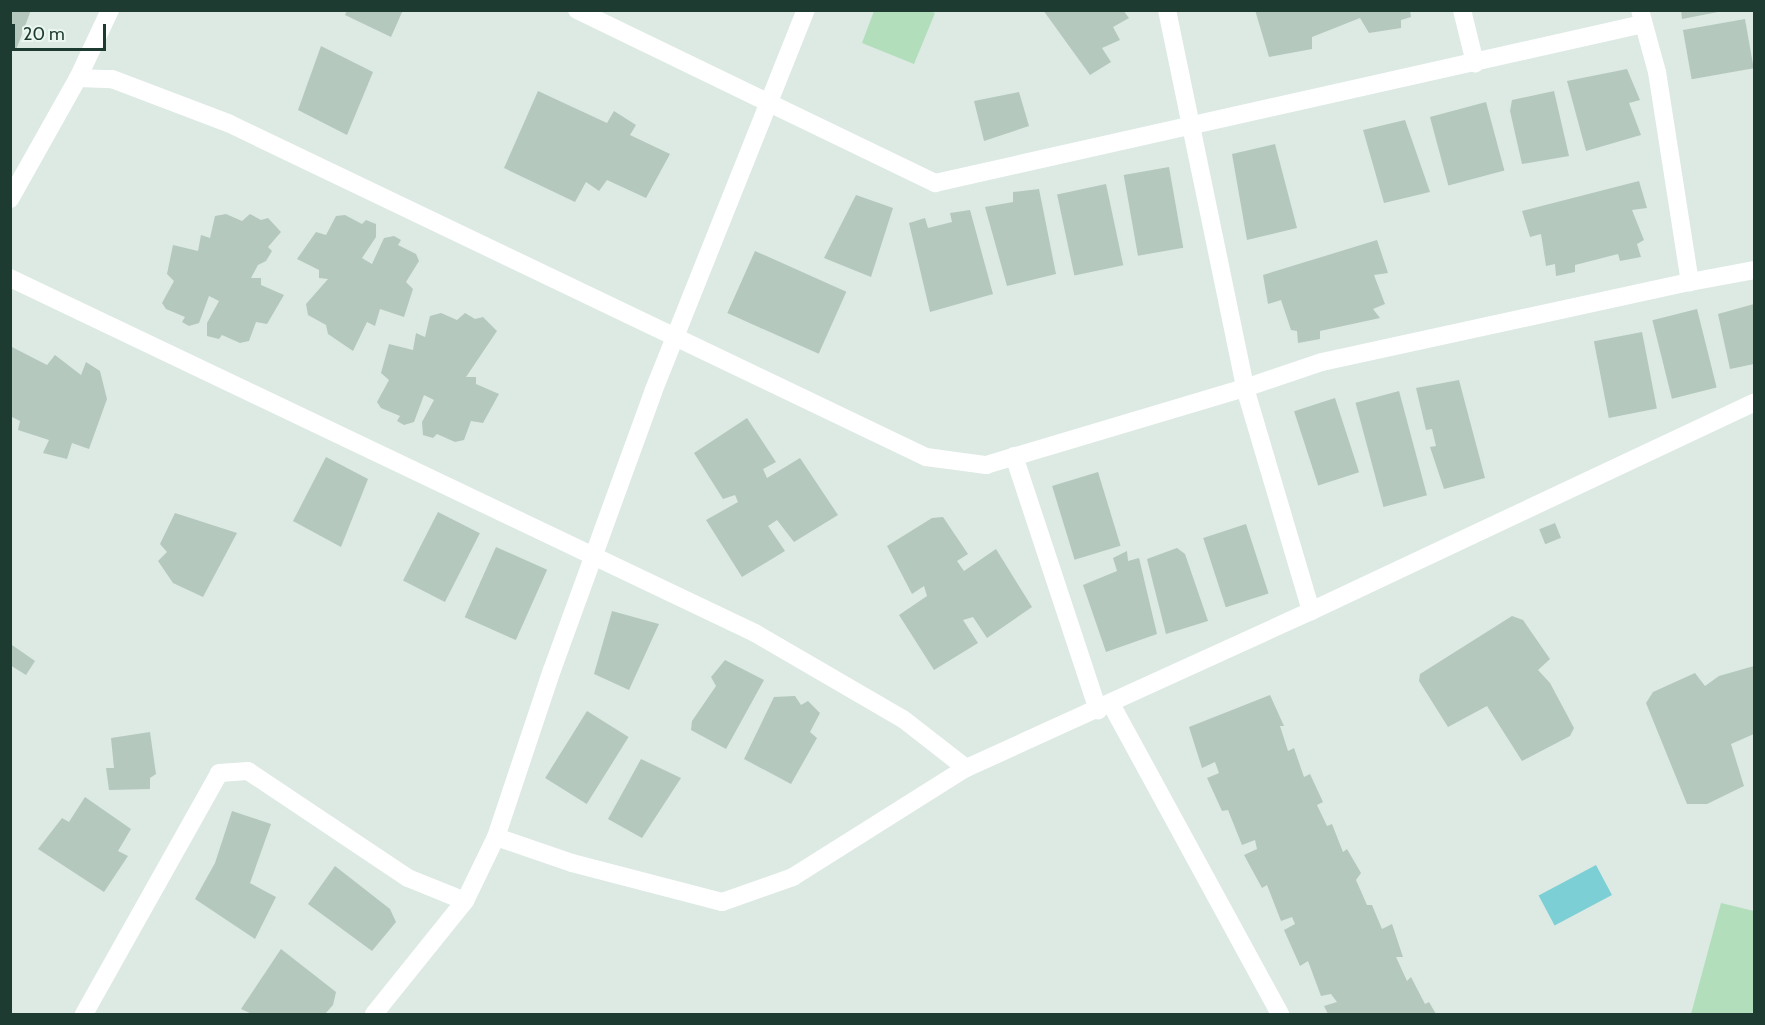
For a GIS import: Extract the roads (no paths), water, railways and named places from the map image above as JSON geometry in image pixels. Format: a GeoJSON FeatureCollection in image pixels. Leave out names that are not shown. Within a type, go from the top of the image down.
{"type":"FeatureCollection","features":[{"type":"Feature","properties":{"kind":"street"},"geometry":{"type":"LineString","coordinates":[[10,199],[78,78],[110,10]]}},
{"type":"Feature","properties":{"kind":"street"},"geometry":{"type":"LineString","coordinates":[[577,10],[772,101],[935,183],[1475,63],[1641,17],[1657,72],[1690,282]]}},
{"type":"Feature","properties":{"kind":"street"},"geometry":{"type":"LineString","coordinates":[[374,1014],[465,901],[496,837],[593,556],[675,336],[772,101],[806,10]]}},
{"type":"Feature","properties":{"kind":"street"},"geometry":{"type":"LineString","coordinates":[[1167,10],[1245,388],[1311,611]]}},
{"type":"Feature","properties":{"kind":"street"},"geometry":{"type":"LineString","coordinates":[[1462,10],[1475,63]]}},
{"type":"Feature","properties":{"kind":"street"},"geometry":{"type":"LineString","coordinates":[[78,78],[112,79],[228,123],[926,457],[986,465],[1245,388],[1322,362],[1755,270]]}},
{"type":"Feature","properties":{"kind":"street"},"geometry":{"type":"LineString","coordinates":[[10,278],[755,633],[903,719],[966,768]]}},
{"type":"Feature","properties":{"kind":"street"},"geometry":{"type":"LineString","coordinates":[[496,837],[572,863],[722,903],[793,877],[966,768],[1105,707],[1755,403]]}},
{"type":"Feature","properties":{"kind":"street"},"geometry":{"type":"LineString","coordinates":[[1014,456],[1105,707],[1280,1014]]}},
{"type":"Feature","properties":{"kind":"street"},"geometry":{"type":"LineString","coordinates":[[84,1014],[219,773],[248,771],[408,879],[465,901]]}},
{"type":"Feature","properties":{"kind":"water"},"geometry":{"type":"Polygon","coordinates":[[[1596,865],[1612,895],[1555,926],[1539,896],[1596,865]]]}}]}
